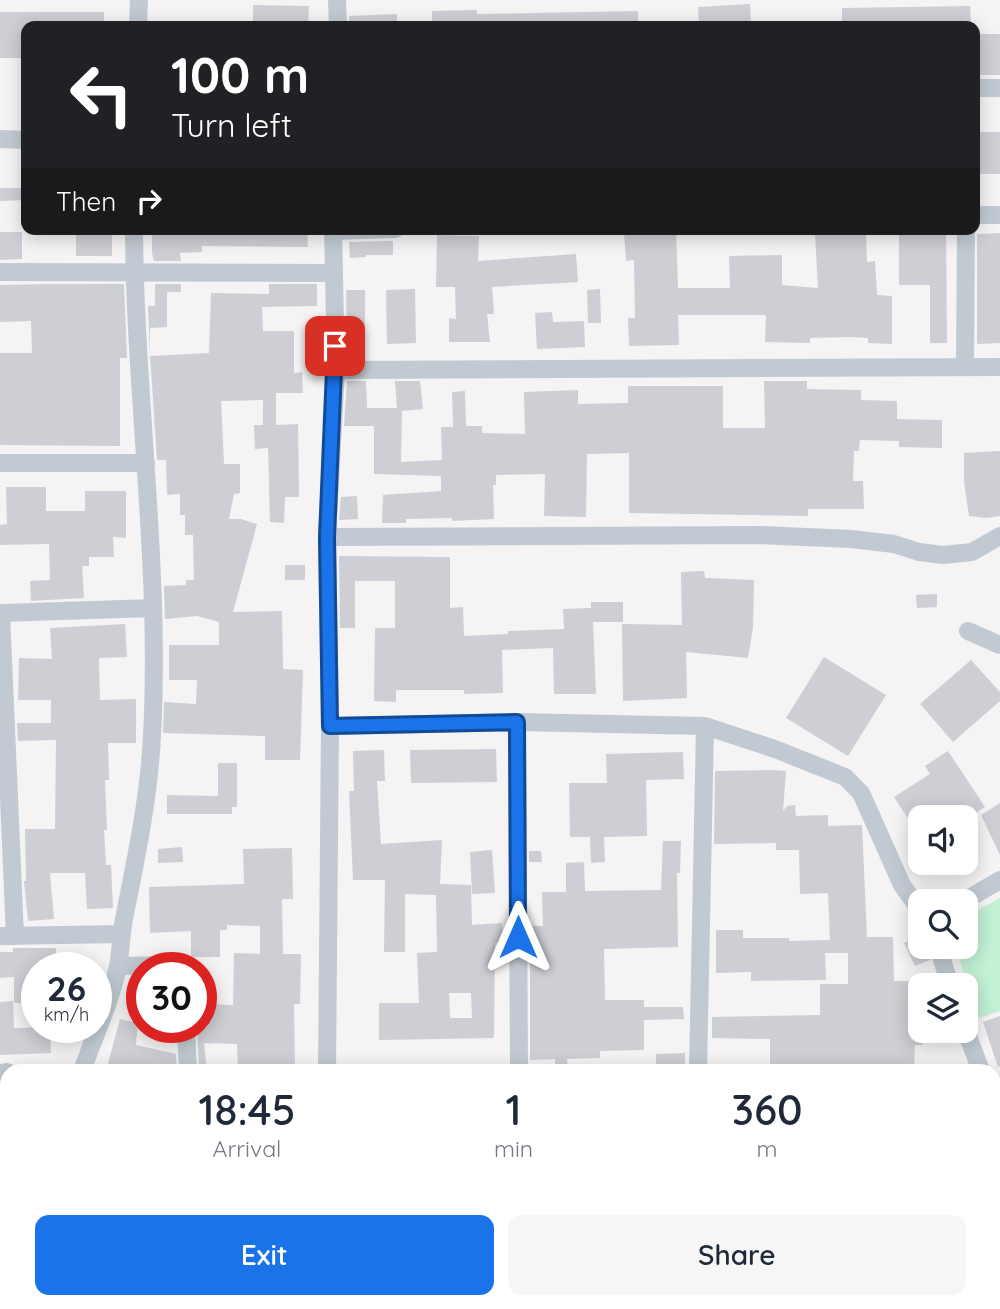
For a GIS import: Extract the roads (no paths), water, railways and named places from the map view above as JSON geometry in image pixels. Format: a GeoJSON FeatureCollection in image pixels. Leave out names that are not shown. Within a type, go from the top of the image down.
{"type":"FeatureCollection","features":[{"type":"Feature","properties":{"kind":"street"},"geometry":{"type":"LineString","coordinates":[[138,21],[139,0]]}},
{"type":"Feature","properties":{"kind":"street"},"geometry":{"type":"LineString","coordinates":[[337,0],[338,21]]}},
{"type":"Feature","properties":{"kind":"street"},"geometry":{"type":"LineString","coordinates":[[980,88],[1000,88]]}},
{"type":"Feature","properties":{"kind":"street"},"geometry":{"type":"LineString","coordinates":[[0,139],[21,140]]}},
{"type":"Feature","properties":{"kind":"street"},"geometry":{"type":"LineString","coordinates":[[980,215],[1000,215]]}},
{"type":"Feature","properties":{"kind":"street"},"geometry":{"type":"LineString","coordinates":[[84,1064],[118,966],[145,815],[151,750],[153,608],[134,235]]}},
{"type":"Feature","properties":{"kind":"street"},"geometry":{"type":"LineString","coordinates":[[327,1064],[330,726],[327,537],[336,370],[333,235]]}},
{"type":"Feature","properties":{"kind":"street"},"geometry":{"type":"LineString","coordinates":[[965,366],[966,235]]}},
{"type":"Feature","properties":{"kind":"street"},"geometry":{"type":"LineString","coordinates":[[0,272],[334,273]]}},
{"type":"Feature","properties":{"kind":"street"},"geometry":{"type":"LineString","coordinates":[[336,370],[1000,367]]}},
{"type":"Feature","properties":{"kind":"street"},"geometry":{"type":"LineString","coordinates":[[0,463],[146,463]]}},
{"type":"Feature","properties":{"kind":"street"},"geometry":{"type":"LineString","coordinates":[[327,537],[759,535],[851,539],[894,544],[919,552],[943,555],[972,552],[1000,536]]}},
{"type":"Feature","properties":{"kind":"street"},"geometry":{"type":"LineString","coordinates":[[122,934],[7,936],[1,613],[153,608]]}},
{"type":"Feature","properties":{"kind":"street"},"geometry":{"type":"LineString","coordinates":[[968,631],[1000,645]]}},
{"type":"Feature","properties":{"kind":"street"},"geometry":{"type":"LineString","coordinates":[[330,726],[517,722],[705,726],[845,776],[861,793],[908,893]]}},
{"type":"Feature","properties":{"kind":"street"},"geometry":{"type":"LineString","coordinates":[[517,722],[519,1064]]}},
{"type":"Feature","properties":{"kind":"street"},"geometry":{"type":"LineString","coordinates":[[698,1064],[705,726]]}},
{"type":"Feature","properties":{"kind":"street"},"geometry":{"type":"LineString","coordinates":[[978,893],[1000,880]]}},
{"type":"Feature","properties":{"kind":"street"},"geometry":{"type":"LineString","coordinates":[[118,966],[126,966]]}},
{"type":"Feature","properties":{"kind":"street"},"geometry":{"type":"LineString","coordinates":[[187,1043],[188,1064]]}},
{"type":"Feature","properties":{"kind":"street"},"geometry":{"type":"LineString","coordinates":[[970,1043],[978,1064]]}}]}
